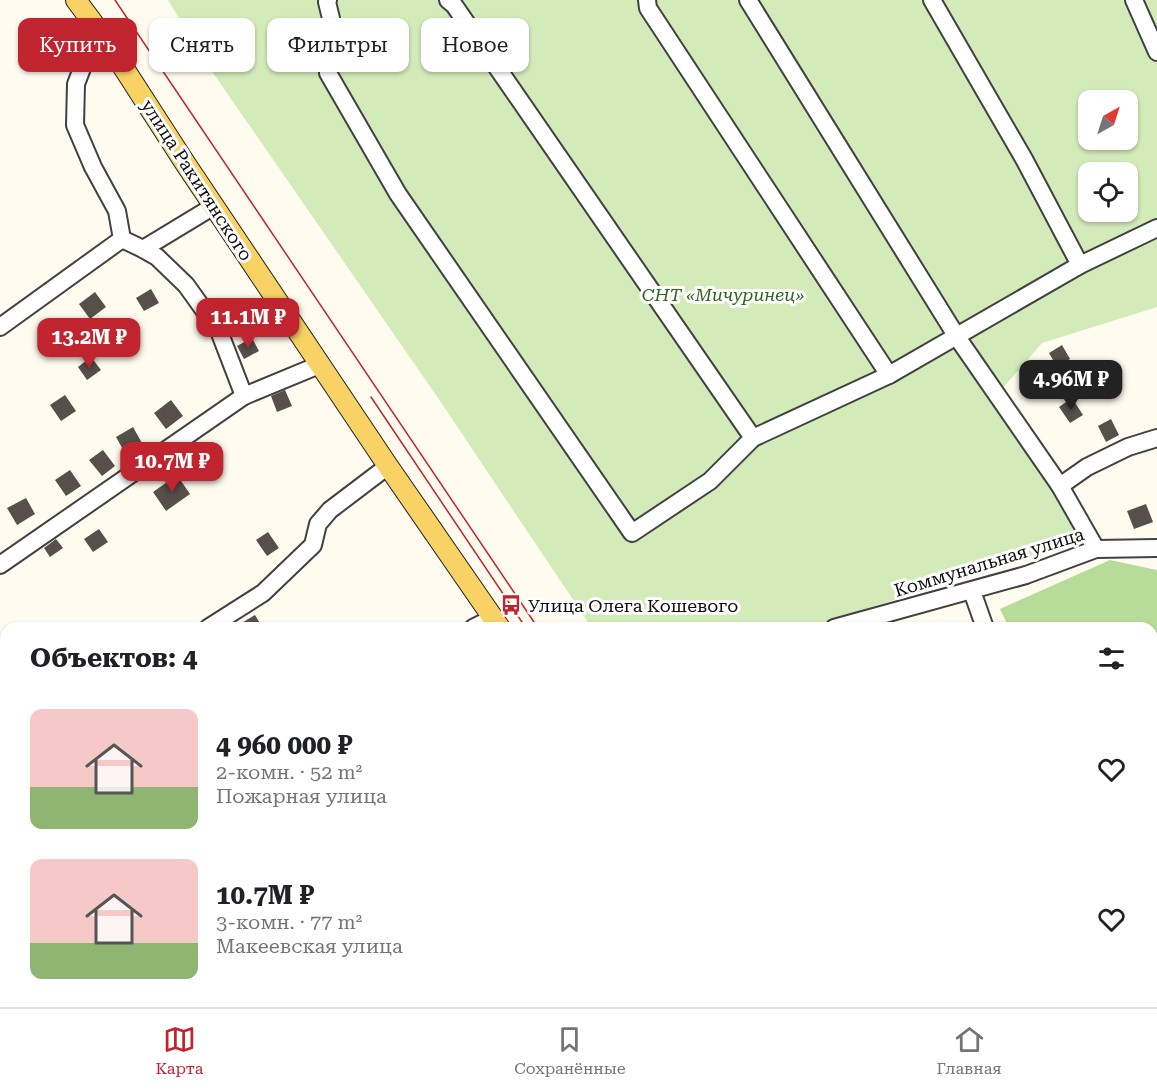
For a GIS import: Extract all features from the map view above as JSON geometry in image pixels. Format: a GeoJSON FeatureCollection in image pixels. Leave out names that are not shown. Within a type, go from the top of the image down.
{"type":"FeatureCollection","features":[{"type":"Feature","properties":{"kind":"main road","name":"улица Ракитянского"},"geometry":{"type":"LineString","coordinates":[[76,0],[89,18]]}},
{"type":"Feature","properties":{"kind":"main road","name":"улица Ракитянского"},"geometry":{"type":"LineString","coordinates":[[127,72],[320,365],[495,622]]}},
{"type":"Feature","properties":{"kind":"street"},"geometry":{"type":"LineString","coordinates":[[328,0],[335,35],[327,74],[398,194],[632,533],[711,481],[753,438],[890,375],[1080,265],[1157,228]]}},
{"type":"Feature","properties":{"kind":"street"},"geometry":{"type":"LineString","coordinates":[[448,0],[468,25],[753,438]]}},
{"type":"Feature","properties":{"kind":"street"},"geometry":{"type":"LineString","coordinates":[[647,0],[648,8],[890,375]]}},
{"type":"Feature","properties":{"kind":"street"},"geometry":{"type":"LineString","coordinates":[[748,0],[957,337],[1060,486],[1096,549]]}},
{"type":"Feature","properties":{"kind":"street"},"geometry":{"type":"LineString","coordinates":[[932,0],[1024,159],[1080,265]]}},
{"type":"Feature","properties":{"kind":"street"},"geometry":{"type":"LineString","coordinates":[[1134,0],[1157,51]]}},
{"type":"Feature","properties":{"kind":"street"},"geometry":{"type":"LineString","coordinates":[[81,72],[76,84],[75,125],[93,167],[117,211],[123,239]]}},
{"type":"Feature","properties":{"kind":"street"},"geometry":{"type":"LineString","coordinates":[[143,249],[214,206]]}},
{"type":"Feature","properties":{"kind":"street"},"geometry":{"type":"LineString","coordinates":[[123,239],[157,257],[186,285],[219,331],[244,396]]}},
{"type":"Feature","properties":{"kind":"street"},"geometry":{"type":"LineString","coordinates":[[0,327],[123,239]]}},
{"type":"Feature","properties":{"kind":"street"},"geometry":{"type":"LineString","coordinates":[[0,565],[244,396],[320,365]]}},
{"type":"Feature","properties":{"kind":"street"},"geometry":{"type":"LineString","coordinates":[[1060,486],[1087,467],[1128,447],[1157,438]]}},
{"type":"Feature","properties":{"kind":"street"},"geometry":{"type":"LineString","coordinates":[[217,622],[263,593],[313,545],[318,524],[330,510],[388,466]]}},
{"type":"Feature","properties":{"kind":"street","name":"Коммунальная улица"},"geometry":{"type":"LineString","coordinates":[[856,622],[1026,575],[1096,549],[1157,548]]}},
{"type":"Feature","properties":{"kind":"street"},"geometry":{"type":"LineString","coordinates":[[972,591],[983,622]]}},
{"type":"Feature","properties":{"kind":"green space","name":"СНТ «Мичуринец»"},"geometry":{"type":"Polygon","coordinates":[[[168,0],[1157,0],[1157,307],[1042,343],[1002,389],[1081,541],[824,622],[588,622],[438,398],[212,72],[255,72],[255,18],[179,18],[168,0]]]}},
{"type":"Feature","properties":{"kind":"green space"},"geometry":{"type":"Polygon","coordinates":[[[1110,560],[1157,570],[1157,622],[1006,622],[1000,609],[1110,560]]]}},
{"type":"Feature","properties":{"kind":"building"},"geometry":{"type":"Polygon","coordinates":[[[151,289],[159,303],[144,311],[136,298],[151,289]]]}},
{"type":"Feature","properties":{"kind":"building"},"geometry":{"type":"Polygon","coordinates":[[[95,292],[106,307],[90,319],[79,304],[95,292]]]}},
{"type":"Feature","properties":{"kind":"building"},"geometry":{"type":"Polygon","coordinates":[[[252,338],[259,351],[244,359],[237,346],[252,338]]]}},
{"type":"Feature","properties":{"kind":"building"},"geometry":{"type":"Polygon","coordinates":[[[1062,345],[1070,359],[1057,367],[1049,353],[1062,345]]]}},
{"type":"Feature","properties":{"kind":"building"},"geometry":{"type":"Polygon","coordinates":[[[91,357],[101,370],[87,380],[78,367],[91,357]]]}},
{"type":"Feature","properties":{"kind":"building"},"geometry":{"type":"Polygon","coordinates":[[[285,390],[292,406],[277,412],[271,396],[285,390]]]}},
{"type":"Feature","properties":{"kind":"building"},"geometry":{"type":"Polygon","coordinates":[[[65,395],[76,411],[61,421],[50,405],[65,395]]]}},
{"type":"Feature","properties":{"kind":"building"},"geometry":{"type":"Polygon","coordinates":[[[1072,398],[1083,415],[1070,423],[1059,407],[1072,398]]]}},
{"type":"Feature","properties":{"kind":"building"},"geometry":{"type":"Polygon","coordinates":[[[171,400],[183,416],[166,429],[154,413],[171,400]]]}},
{"type":"Feature","properties":{"kind":"building"},"geometry":{"type":"Polygon","coordinates":[[[1111,419],[1119,435],[1106,442],[1098,426],[1111,419]]]}},
{"type":"Feature","properties":{"kind":"building"},"geometry":{"type":"Polygon","coordinates":[[[133,427],[142,443],[125,453],[116,437],[133,427]]]}},
{"type":"Feature","properties":{"kind":"building"},"geometry":{"type":"Polygon","coordinates":[[[103,450],[115,466],[102,476],[89,460],[103,450]]]}},
{"type":"Feature","properties":{"kind":"building"},"geometry":{"type":"Polygon","coordinates":[[[70,470],[81,486],[66,496],[55,480],[70,470]]]}},
{"type":"Feature","properties":{"kind":"building"},"geometry":{"type":"Polygon","coordinates":[[[177,475],[190,494],[166,511],[153,492],[177,475]]]}},
{"type":"Feature","properties":{"kind":"building"},"geometry":{"type":"Polygon","coordinates":[[[26,498],[35,514],[17,525],[7,508],[26,498]]]}},
{"type":"Feature","properties":{"kind":"building"},"geometry":{"type":"Polygon","coordinates":[[[1146,504],[1153,522],[1134,529],[1127,511],[1146,504]]]}},
{"type":"Feature","properties":{"kind":"building"},"geometry":{"type":"Polygon","coordinates":[[[99,529],[108,542],[93,552],[84,539],[99,529]]]}},
{"type":"Feature","properties":{"kind":"building"},"geometry":{"type":"Polygon","coordinates":[[[268,532],[279,548],[267,556],[256,540],[268,532]]]}},
{"type":"Feature","properties":{"kind":"building"},"geometry":{"type":"Polygon","coordinates":[[[56,539],[63,548],[50,557],[44,548],[56,539]]]}},
{"type":"Feature","properties":{"kind":"building"},"geometry":{"type":"Polygon","coordinates":[[[255,615],[259,622],[243,622],[255,615]]]}},
{"type":"Feature","properties":{"kind":"tram line"},"geometry":{"type":"LineString","coordinates":[[115,0],[534,622]]}},
{"type":"Feature","properties":{"kind":"tram line"},"geometry":{"type":"LineString","coordinates":[[371,397],[522,622]]}},
{"type":"Feature","properties":{"kind":"place","name":"Улица Олега Кошевого"},"geometry":{"type":"Point","coordinates":[511,605]}}]}
